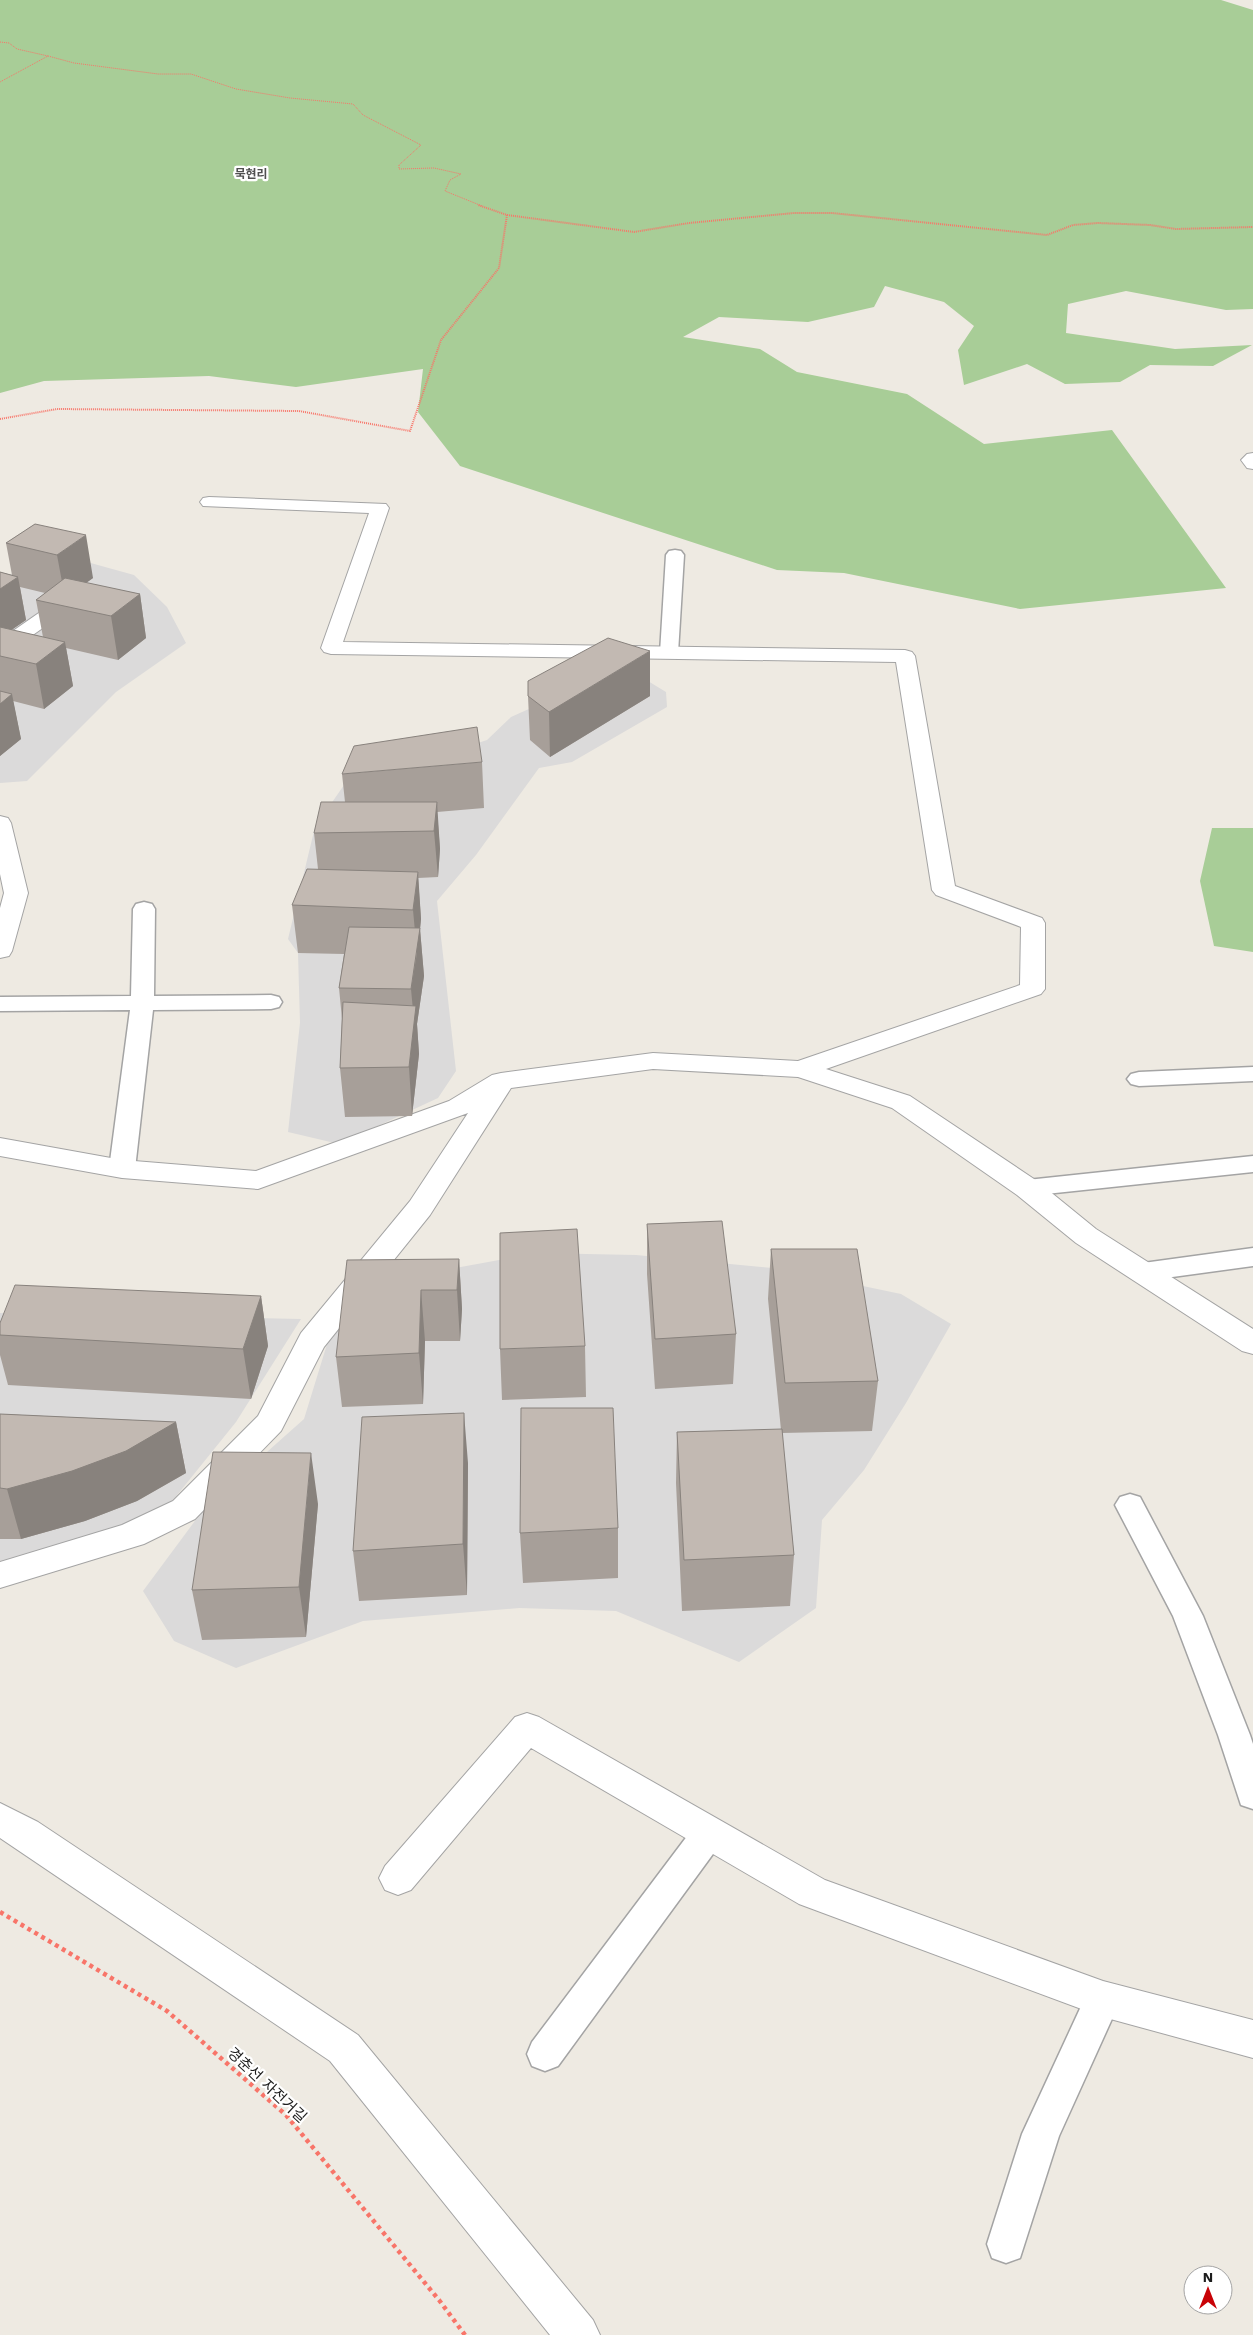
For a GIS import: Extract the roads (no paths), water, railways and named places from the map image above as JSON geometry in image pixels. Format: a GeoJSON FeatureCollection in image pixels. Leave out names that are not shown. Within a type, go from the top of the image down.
{"type":"FeatureCollection","features":[{"type":"Feature","properties":{"kind":"street"},"geometry":{"type":"LineString","coordinates":[[1253,458],[1250,460],[1253,464]]}},
{"type":"Feature","properties":{"kind":"street"},"geometry":{"type":"LineString","coordinates":[[209,502],[380,508],[331,648],[905,656],[944,890],[1033,923],[1032,989],[800,1069]]}},
{"type":"Feature","properties":{"kind":"street"},"geometry":{"type":"LineString","coordinates":[[0,649],[63,605]]}},
{"type":"Feature","properties":{"kind":"street"},"geometry":{"type":"LineString","coordinates":[[0,823],[16,893],[0,951]]}},
{"type":"Feature","properties":{"kind":"street"},"geometry":{"type":"LineString","coordinates":[[0,1147],[122,1169],[258,1180],[458,1107],[501,1081],[653,1061],[800,1069],[901,1102],[1027,1188],[1086,1236],[1253,1343]]}},
{"type":"Feature","properties":{"kind":"street"},"geometry":{"type":"LineString","coordinates":[[0,1574],[132,1535],[184,1510],[270,1423],[312,1341],[420,1208],[501,1081]]}},
{"type":"Feature","properties":{"kind":"street"},"geometry":{"type":"LineString","coordinates":[[398,1878],[527,1728],[812,1892],[1103,1999],[1253,2039]]}},
{"type":"Feature","properties":{"kind":"street"},"geometry":{"type":"LineString","coordinates":[[0,1819],[24,1833],[344,2048],[578,2335]]}},
{"type":"Feature","properties":{"kind":"lane"},"geometry":{"type":"LineString","coordinates":[[669,653],[675,556]]}},
{"type":"Feature","properties":{"kind":"lane"},"geometry":{"type":"LineString","coordinates":[[122,1169],[142,1003],[144,910]]}},
{"type":"Feature","properties":{"kind":"lane"},"geometry":{"type":"LineString","coordinates":[[0,1004],[271,1002]]}},
{"type":"Feature","properties":{"kind":"lane"},"geometry":{"type":"LineString","coordinates":[[1139,1079],[1253,1074]]}},
{"type":"Feature","properties":{"kind":"lane"},"geometry":{"type":"LineString","coordinates":[[1027,1188],[1253,1164]]}},
{"type":"Feature","properties":{"kind":"lane"},"geometry":{"type":"LineString","coordinates":[[1143,1272],[1253,1257]]}},
{"type":"Feature","properties":{"kind":"lane"},"geometry":{"type":"LineString","coordinates":[[1130,1505],[1188,1616],[1234,1735],[1253,1794]]}},
{"type":"Feature","properties":{"kind":"lane"},"geometry":{"type":"LineString","coordinates":[[545,2054],[710,1832]]}},
{"type":"Feature","properties":{"kind":"lane"},"geometry":{"type":"LineString","coordinates":[[1006,2244],[1041,2134],[1103,1999]]}},
{"type":"Feature","properties":{"kind":"district","name":"묵현리"},"geometry":{"type":"Point","coordinates":[251,174]}}]}
